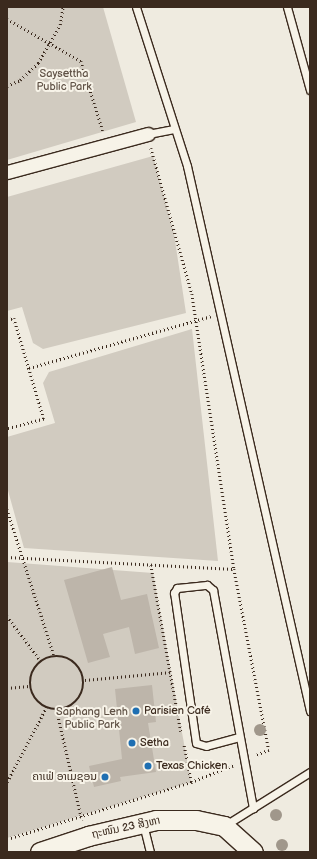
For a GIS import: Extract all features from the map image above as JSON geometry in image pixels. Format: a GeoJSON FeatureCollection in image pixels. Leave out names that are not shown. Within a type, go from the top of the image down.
{"type":"FeatureCollection","features":[{"type":"Feature","properties":{"kind":"main road","name":"ຖະໜົນ 23 ສິງຫາ"},"geometry":{"type":"LineString","coordinates":[[40,852],[88,836],[156,820],[196,820],[224,826],[253,852]]}},
{"type":"Feature","properties":{"kind":"street"},"geometry":{"type":"LineString","coordinates":[[7,172],[148,134]]}},
{"type":"Feature","properties":{"kind":"lane"},"geometry":{"type":"LineString","coordinates":[[136,7],[173,129],[187,166],[310,711]]}},
{"type":"Feature","properties":{"kind":"lane"},"geometry":{"type":"LineString","coordinates":[[287,7],[310,90]]}},
{"type":"Feature","properties":{"kind":"lane"},"geometry":{"type":"LineString","coordinates":[[148,134],[173,129]]}},
{"type":"Feature","properties":{"kind":"lane"},"geometry":{"type":"LineString","coordinates":[[239,737],[206,746],[196,743],[174,593],[177,588],[207,585],[213,590],[239,737],[243,761],[253,808]]}},
{"type":"Feature","properties":{"kind":"lane"},"geometry":{"type":"LineString","coordinates":[[224,826],[310,772]]}},
{"type":"Feature","properties":{"kind":"lane"},"geometry":{"type":"LineString","coordinates":[[142,824],[150,852]]}},
{"type":"Feature","properties":{"kind":"path"},"geometry":{"type":"LineString","coordinates":[[7,86],[20,80],[38,63],[51,44],[60,25],[63,7]]}},
{"type":"Feature","properties":{"kind":"path"},"geometry":{"type":"LineString","coordinates":[[7,19],[81,61],[102,130]]}},
{"type":"Feature","properties":{"kind":"path"},"geometry":{"type":"LineString","coordinates":[[7,839],[81,814],[190,782],[268,750],[234,569],[192,294],[148,134]]}},
{"type":"Feature","properties":{"kind":"path"},"geometry":{"type":"LineString","coordinates":[[29,368],[220,314]]}},
{"type":"Feature","properties":{"kind":"path"},"geometry":{"type":"LineString","coordinates":[[7,320],[14,318],[44,419],[7,429]]}},
{"type":"Feature","properties":{"kind":"path"},"geometry":{"type":"LineString","coordinates":[[7,508],[54,655]]}},
{"type":"Feature","properties":{"kind":"path"},"geometry":{"type":"LineString","coordinates":[[7,557],[234,569]]}},
{"type":"Feature","properties":{"kind":"path"},"geometry":{"type":"LineString","coordinates":[[151,565],[190,782]]}},
{"type":"Feature","properties":{"kind":"path"},"geometry":{"type":"LineString","coordinates":[[7,616],[40,660]]}},
{"type":"Feature","properties":{"kind":"path"},"geometry":{"type":"LineString","coordinates":[[54,655],[68,657],[80,666],[85,680],[83,694],[74,705],[57,711],[46,708],[34,699],[29,686],[31,672],[40,660],[54,655]]}},
{"type":"Feature","properties":{"kind":"path"},"geometry":{"type":"LineString","coordinates":[[85,680],[170,672],[186,669]]}},
{"type":"Feature","properties":{"kind":"path"},"geometry":{"type":"LineString","coordinates":[[7,688],[29,686]]}},
{"type":"Feature","properties":{"kind":"path"},"geometry":{"type":"LineString","coordinates":[[7,782],[46,708]]}},
{"type":"Feature","properties":{"kind":"path"},"geometry":{"type":"LineString","coordinates":[[57,711],[81,814],[88,836]]}},
{"type":"Feature","properties":{"kind":"green space","name":"Saysettha Public Park"},"geometry":{"type":"Polygon","coordinates":[[[7,7],[103,7],[136,122],[7,160],[7,7]]]}},
{"type":"Feature","properties":{"kind":"green space"},"geometry":{"type":"Polygon","coordinates":[[[153,156],[174,234],[186,313],[43,349],[33,343],[22,307],[7,311],[7,197],[153,156]]]}},
{"type":"Feature","properties":{"kind":"green space"},"geometry":{"type":"Polygon","coordinates":[[[192,329],[218,561],[24,548],[7,487],[7,437],[55,423],[43,383],[49,372],[192,329]]]}},
{"type":"Feature","properties":{"kind":"green space","name":"Saphang Lenh Public Park"},"geometry":{"type":"Polygon","coordinates":[[[7,562],[153,573],[191,782],[7,838],[7,562]]]}},
{"type":"Feature","properties":{"kind":"building"},"geometry":{"type":"Polygon","coordinates":[[[112,567],[121,600],[147,594],[159,648],[135,654],[129,627],[103,634],[110,657],[88,663],[64,580],[112,567]]]}},
{"type":"Feature","properties":{"kind":"building"},"geometry":{"type":"Polygon","coordinates":[[[152,685],[156,722],[148,723],[156,772],[120,777],[121,781],[94,787],[89,766],[122,759],[115,689],[152,685]]]}},
{"type":"Feature","properties":{"kind":"place","name":"Parisien Café"},"geometry":{"type":"Point","coordinates":[136,711]}},
{"type":"Feature","properties":{"kind":"place","name":"Setha"},"geometry":{"type":"Point","coordinates":[132,743]}},
{"type":"Feature","properties":{"kind":"place","name":"Texas Chicken"},"geometry":{"type":"Point","coordinates":[148,766]}},
{"type":"Feature","properties":{"kind":"place","name":"ຄາເຟ່ ອາເມຊອນ"},"geometry":{"type":"Point","coordinates":[105,777]}}]}
